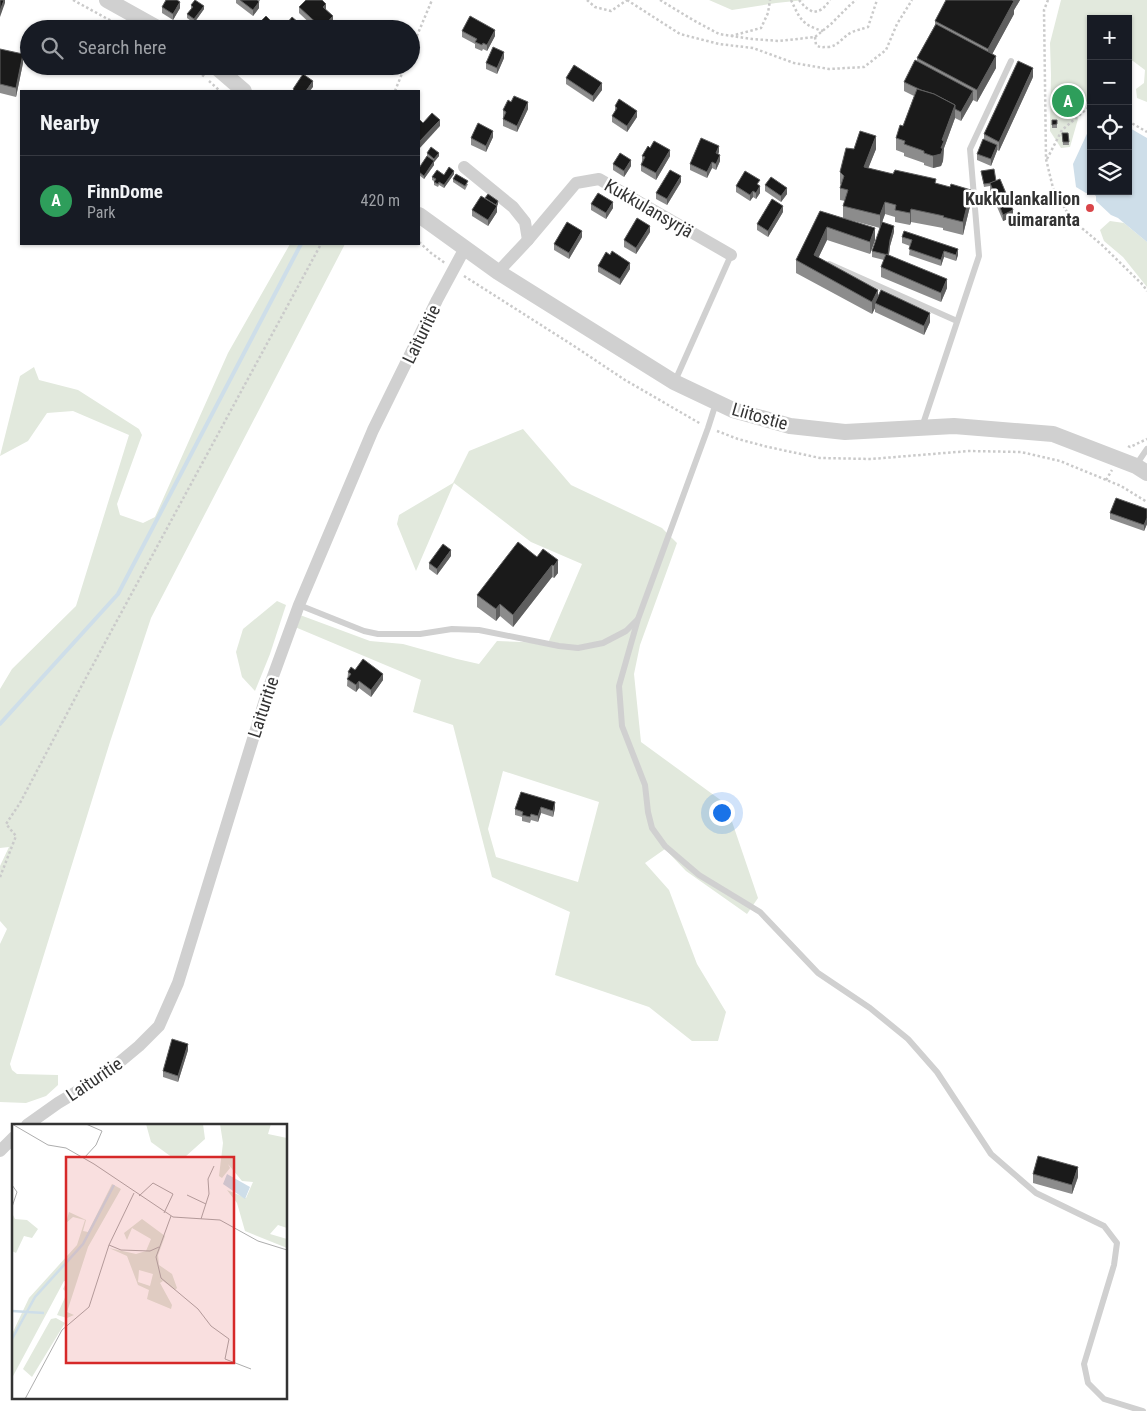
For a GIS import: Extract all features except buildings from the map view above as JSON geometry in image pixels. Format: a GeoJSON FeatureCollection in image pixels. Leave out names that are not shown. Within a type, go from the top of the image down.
{"type":"FeatureCollection","features":[{"type":"Feature","properties":{"kind":"street"},"geometry":{"type":"LineString","coordinates":[[107,0],[129,5],[148,20]]}},
{"type":"Feature","properties":{"kind":"street"},"geometry":{"type":"LineString","coordinates":[[225,75],[243,90]]}},
{"type":"Feature","properties":{"kind":"street"},"geometry":{"type":"LineString","coordinates":[[464,167],[513,207],[525,222],[528,240]]}},
{"type":"Feature","properties":{"kind":"street","name":"Kukkulansyrjä"},"geometry":{"type":"LineString","coordinates":[[498,272],[576,183],[599,179],[731,255]]}},
{"type":"Feature","properties":{"kind":"street","name":"Liitostie"},"geometry":{"type":"LineString","coordinates":[[420,216],[498,272],[674,382],[733,410],[790,426],[845,432],[954,426],[1053,434],[1141,470]]}},
{"type":"Feature","properties":{"kind":"street","name":"Laituritie"},"geometry":{"type":"LineString","coordinates":[[28,1124],[58,1103],[103,1076],[139,1046],[159,1026],[178,983],[268,690],[299,605],[373,430],[437,300],[465,248]]}},
{"type":"Feature","properties":{"kind":"street"},"geometry":{"type":"LineString","coordinates":[[0,1151],[12,1139]]}},
{"type":"Feature","properties":{"kind":"lane"},"geometry":{"type":"LineString","coordinates":[[922,428],[979,256],[970,149],[1011,61]]}},
{"type":"Feature","properties":{"kind":"lane"},"geometry":{"type":"LineString","coordinates":[[674,382],[731,255]]}},
{"type":"Feature","properties":{"kind":"lane"},"geometry":{"type":"LineString","coordinates":[[829,264],[957,321]]}},
{"type":"Feature","properties":{"kind":"lane"},"geometry":{"type":"LineString","coordinates":[[716,402],[638,619],[619,686],[622,726],[645,785],[652,828],[665,846],[700,875],[760,912],[818,973],[870,1008],[908,1039],[937,1072],[991,1154],[997,1160],[1036,1194],[1104,1226],[1117,1243],[1114,1265],[1084,1364],[1088,1384],[1104,1399],[1144,1411]]}},
{"type":"Feature","properties":{"kind":"lane"},"geometry":{"type":"LineString","coordinates":[[1141,470],[1147,449]]}},
{"type":"Feature","properties":{"kind":"lane"},"geometry":{"type":"LineString","coordinates":[[299,605],[364,631],[378,634],[420,634],[452,629],[479,630],[578,648],[602,643],[626,631],[638,619]]}},
{"type":"Feature","properties":{"kind":"path"},"geometry":{"type":"LineString","coordinates":[[73,0],[110,20]]}},
{"type":"Feature","properties":{"kind":"path"},"geometry":{"type":"LineString","coordinates":[[420,29],[432,0]]}},
{"type":"Feature","properties":{"kind":"path"},"geometry":{"type":"LineString","coordinates":[[587,0],[595,7],[611,11],[627,0],[680,34],[719,44],[753,48],[794,63],[830,69],[864,66],[886,50],[897,24],[912,0]]}},
{"type":"Feature","properties":{"kind":"path"},"geometry":{"type":"LineString","coordinates":[[660,0],[719,34],[779,41],[814,37],[856,0]]}},
{"type":"Feature","properties":{"kind":"path"},"geometry":{"type":"LineString","coordinates":[[730,36],[761,28],[768,13],[770,0]]}},
{"type":"Feature","properties":{"kind":"path"},"geometry":{"type":"LineString","coordinates":[[790,0],[798,16],[809,27],[823,31]]}},
{"type":"Feature","properties":{"kind":"path"},"geometry":{"type":"LineString","coordinates":[[799,0],[805,8],[813,12],[821,11],[830,0]]}},
{"type":"Feature","properties":{"kind":"path"},"geometry":{"type":"LineString","coordinates":[[814,37],[816,45],[820,48],[833,47],[853,31],[868,27],[877,0]]}},
{"type":"Feature","properties":{"kind":"path"},"geometry":{"type":"LineString","coordinates":[[1048,0],[1044,10],[1046,161],[1053,188],[1071,220],[1102,245],[1147,291]]}},
{"type":"Feature","properties":{"kind":"path"},"geometry":{"type":"LineString","coordinates":[[395,90],[401,75]]}},
{"type":"Feature","properties":{"kind":"path"},"geometry":{"type":"LineString","coordinates":[[1046,161],[1062,130],[1087,108]]}},
{"type":"Feature","properties":{"kind":"path"},"geometry":{"type":"LineString","coordinates":[[1132,123],[1147,132]]}},
{"type":"Feature","properties":{"kind":"path"},"geometry":{"type":"LineString","coordinates":[[0,876],[16,836],[6,824],[20,803],[320,245]]}},
{"type":"Feature","properties":{"kind":"shaded area"},"geometry":{"type":"Polygon","coordinates":[[[709,0],[805,0],[732,10],[709,0]]]}},
{"type":"Feature","properties":{"kind":"shaded area"},"geometry":{"type":"Polygon","coordinates":[[[1061,0],[1147,0],[1147,102],[1137,98],[1136,89],[1144,83],[1145,70],[1132,61],[1132,15],[1087,15],[1087,101],[1082,105],[1070,147],[1061,148],[1050,131],[1050,43],[1061,0]]]}},
{"type":"Feature","properties":{"kind":"shaded area"},"geometry":{"type":"Polygon","coordinates":[[[1132,129],[1147,138],[1147,242],[1118,218],[1111,215],[1096,201],[1095,195],[1132,195],[1132,129]]]}},
{"type":"Feature","properties":{"kind":"shaded area"},"geometry":{"type":"Polygon","coordinates":[[[1087,134],[1087,193],[1076,187],[1073,164],[1087,134]]]}},
{"type":"Feature","properties":{"kind":"shaded area"},"geometry":{"type":"Polygon","coordinates":[[[1110,221],[1124,223],[1147,242],[1147,287],[1123,257],[1104,241],[1100,230],[1110,221]]]}},
{"type":"Feature","properties":{"kind":"shaded area"},"geometry":{"type":"Polygon","coordinates":[[[289,245],[344,245],[151,618],[110,742],[10,1064],[12,1070],[17,1074],[58,1075],[58,1085],[46,1096],[26,1103],[0,1102],[0,944],[7,929],[0,921],[0,866],[9,847],[0,848],[0,689],[12,669],[76,606],[129,435],[73,411],[47,413],[28,441],[0,456],[20,376],[34,367],[39,380],[78,390],[139,429],[142,435],[117,504],[120,515],[143,523],[155,517],[228,353],[289,245]]]}},
{"type":"Feature","properties":{"kind":"shaded area"},"geometry":{"type":"Polygon","coordinates":[[[523,429],[571,485],[662,528],[677,543],[640,645],[634,674],[641,742],[726,804],[758,898],[747,914],[686,871],[665,849],[645,863],[669,890],[697,964],[726,1012],[718,1041],[692,1041],[649,1007],[555,975],[570,912],[492,877],[453,725],[413,712],[421,680],[295,627],[300,615],[370,641],[403,644],[479,664],[497,641],[548,643],[582,564],[531,542],[454,483],[416,571],[397,524],[399,515],[453,483],[469,451],[523,429]],[[503,771],[488,829],[496,857],[578,882],[599,802],[503,771]]]}},
{"type":"Feature","properties":{"kind":"shaded area"},"geometry":{"type":"Polygon","coordinates":[[[277,601],[286,605],[270,654],[255,691],[242,677],[236,652],[243,629],[277,601]]]}},
{"type":"Feature","properties":{"kind":"waterway"},"geometry":{"type":"LineString","coordinates":[[0,724],[118,594],[300,245]]}},
{"type":"Feature","properties":{"kind":"place","name":"FinnDome"},"geometry":{"type":"Point","coordinates":[1068,101]}},
{"type":"Feature","properties":{"kind":"place","name":"Kukkulankallion uimaranta"},"geometry":{"type":"Point","coordinates":[1090,208]}}]}
